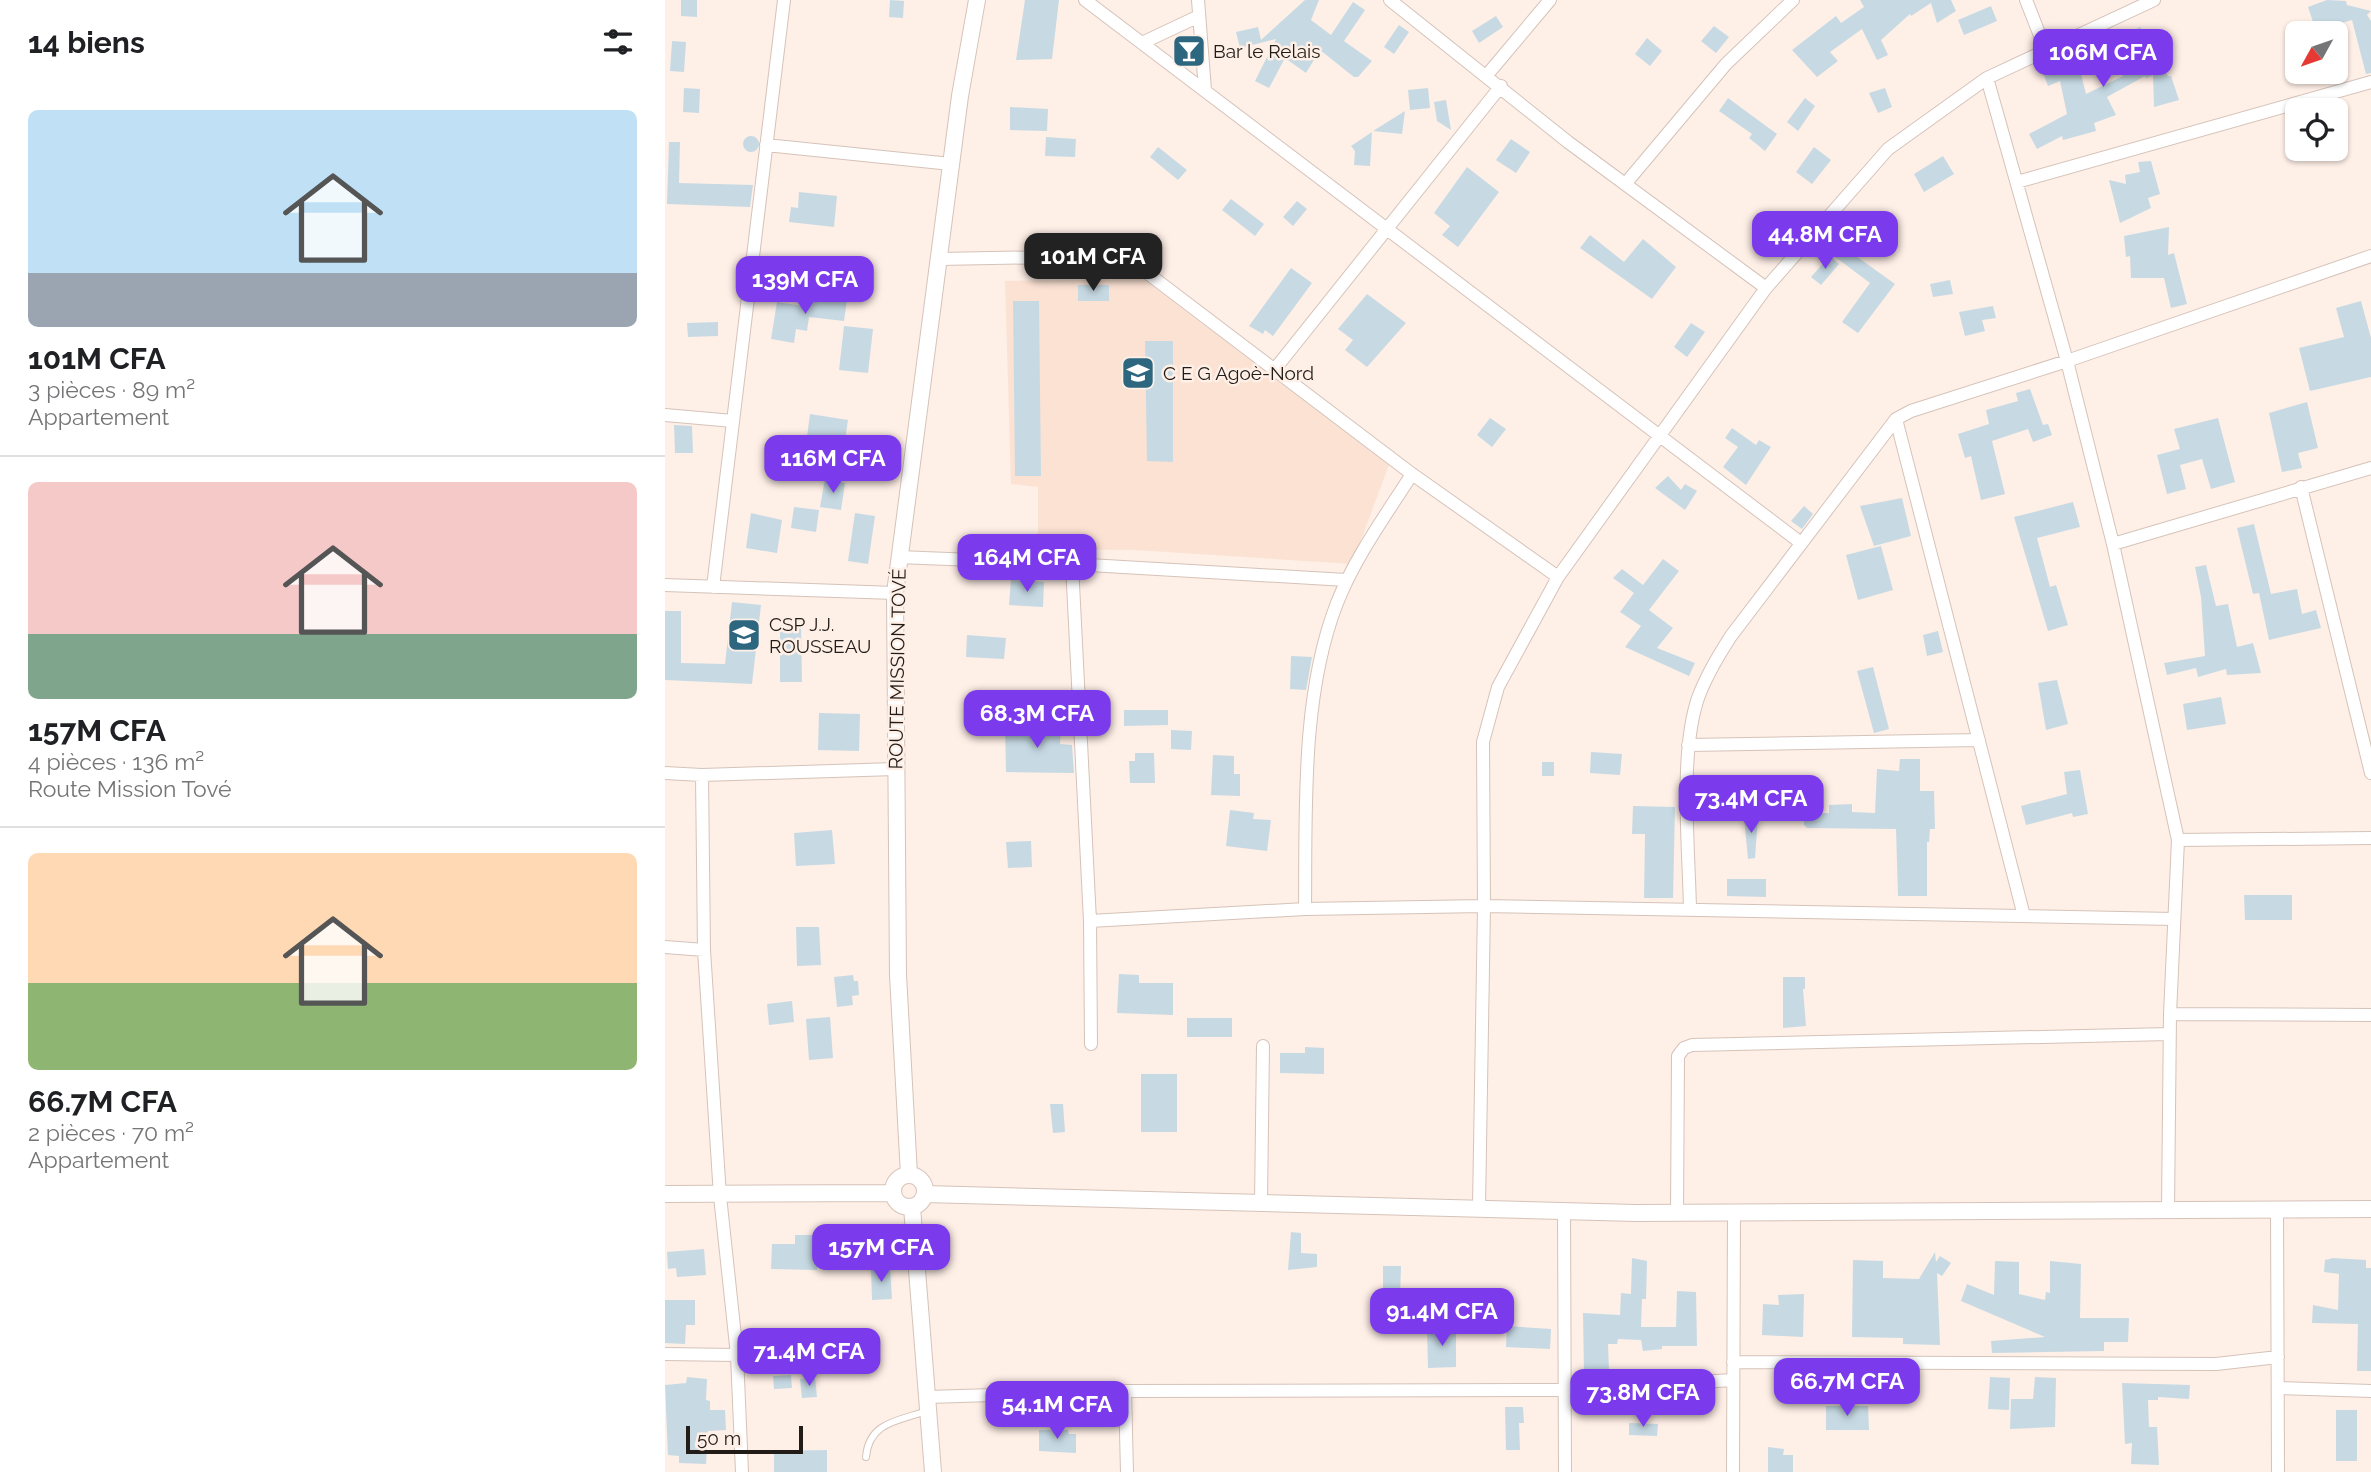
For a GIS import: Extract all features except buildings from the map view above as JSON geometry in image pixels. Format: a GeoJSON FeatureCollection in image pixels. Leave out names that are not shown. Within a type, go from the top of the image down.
{"type":"FeatureCollection","features":[{"type":"Feature","properties":{"kind":"street"},"geometry":{"type":"LineString","coordinates":[[713,587],[784,0]]}},
{"type":"Feature","properties":{"kind":"street","name":"ROUTE MISSION TOVÉ"},"geometry":{"type":"LineString","coordinates":[[909,1174],[898,975],[895,593],[951,164],[977,0]]}},
{"type":"Feature","properties":{"kind":"street"},"geometry":{"type":"LineString","coordinates":[[1085,0],[1144,42],[1801,542]]}},
{"type":"Feature","properties":{"kind":"street"},"geometry":{"type":"LineString","coordinates":[[1198,0],[1197,17],[1205,90]]}},
{"type":"Feature","properties":{"kind":"street"},"geometry":{"type":"LineString","coordinates":[[1390,0],[1568,142],[1766,288]]}},
{"type":"Feature","properties":{"kind":"street"},"geometry":{"type":"LineString","coordinates":[[1487,75],[1550,0]]}},
{"type":"Feature","properties":{"kind":"street"},"geometry":{"type":"LineString","coordinates":[[1626,183],[1726,64],[1793,0]]}},
{"type":"Feature","properties":{"kind":"street"},"geometry":{"type":"LineString","coordinates":[[2026,0],[2046,51]]}},
{"type":"Feature","properties":{"kind":"street"},"geometry":{"type":"LineString","coordinates":[[1479,1207],[1485,906],[1483,742],[1498,687],[1558,577],[1766,288],[1888,149],[1987,78],[2154,0]]}},
{"type":"Feature","properties":{"kind":"street"},"geometry":{"type":"LineString","coordinates":[[1144,42],[1197,17]]}},
{"type":"Feature","properties":{"kind":"street"},"geometry":{"type":"LineString","coordinates":[[1987,78],[2067,361],[2113,544],[2178,840],[2169,1034],[2168,1210]]}},
{"type":"Feature","properties":{"kind":"street"},"geometry":{"type":"LineString","coordinates":[[2017,182],[2371,82]]}},
{"type":"Feature","properties":{"kind":"street"},"geometry":{"type":"LineString","coordinates":[[1275,369],[1501,86]]}},
{"type":"Feature","properties":{"kind":"street"},"geometry":{"type":"LineString","coordinates":[[766,145],[951,164]]}},
{"type":"Feature","properties":{"kind":"street"},"geometry":{"type":"LineString","coordinates":[[939,259],[1108,256],[1138,266],[1412,474],[1558,577]]}},
{"type":"Feature","properties":{"kind":"street"},"geometry":{"type":"LineString","coordinates":[[1690,910],[1689,745],[1698,697],[1714,662],[1801,542],[1896,419],[1911,411],[2067,361],[2371,256]]}},
{"type":"Feature","properties":{"kind":"street"},"geometry":{"type":"LineString","coordinates":[[665,415],[733,421]]}},
{"type":"Feature","properties":{"kind":"street"},"geometry":{"type":"LineString","coordinates":[[1896,419],[2024,916]]}},
{"type":"Feature","properties":{"kind":"street"},"geometry":{"type":"LineString","coordinates":[[2113,544],[2371,468]]}},
{"type":"Feature","properties":{"kind":"street"},"geometry":{"type":"LineString","coordinates":[[1305,909],[1308,753],[1325,648],[1346,580],[1412,474]]}},
{"type":"Feature","properties":{"kind":"street"},"geometry":{"type":"LineString","coordinates":[[2301,487],[2371,774]]}},
{"type":"Feature","properties":{"kind":"street"},"geometry":{"type":"LineString","coordinates":[[898,557],[1346,580]]}},
{"type":"Feature","properties":{"kind":"street"},"geometry":{"type":"LineString","coordinates":[[1072,564],[1090,921],[1091,1044]]}},
{"type":"Feature","properties":{"kind":"street"},"geometry":{"type":"LineString","coordinates":[[665,585],[895,593]]}},
{"type":"Feature","properties":{"kind":"street"},"geometry":{"type":"LineString","coordinates":[[1689,745],[1979,740]]}},
{"type":"Feature","properties":{"kind":"street"},"geometry":{"type":"LineString","coordinates":[[665,773],[702,775],[895,769]]}},
{"type":"Feature","properties":{"kind":"street"},"geometry":{"type":"LineString","coordinates":[[702,775],[704,950],[720,1196],[737,1355],[742,1472]]}},
{"type":"Feature","properties":{"kind":"street"},"geometry":{"type":"LineString","coordinates":[[2178,840],[2371,838]]}},
{"type":"Feature","properties":{"kind":"street"},"geometry":{"type":"LineString","coordinates":[[1090,921],[1305,909],[1485,906],[2174,919]]}},
{"type":"Feature","properties":{"kind":"street"},"geometry":{"type":"LineString","coordinates":[[665,947],[704,950]]}},
{"type":"Feature","properties":{"kind":"street"},"geometry":{"type":"LineString","coordinates":[[2170,1014],[2371,1015]]}},
{"type":"Feature","properties":{"kind":"street"},"geometry":{"type":"LineString","coordinates":[[1677,1213],[1678,1056],[1684,1048],[1692,1045],[2169,1034]]}},
{"type":"Feature","properties":{"kind":"street"},"geometry":{"type":"LineString","coordinates":[[1261,1202],[1263,1046]]}},
{"type":"Feature","properties":{"kind":"street"},"geometry":{"type":"LineString","coordinates":[[909,1174],[923,1182],[925,1194],[918,1205],[912,1207],[900,1204],[893,1194],[896,1181],[909,1174]]}},
{"type":"Feature","properties":{"kind":"street"},"geometry":{"type":"LineString","coordinates":[[665,1194],[893,1194]]}},
{"type":"Feature","properties":{"kind":"street"},"geometry":{"type":"LineString","coordinates":[[925,1194],[1479,1207],[1565,1212],[2371,1209]]}},
{"type":"Feature","properties":{"kind":"street"},"geometry":{"type":"LineString","coordinates":[[912,1207],[933,1472]]}},
{"type":"Feature","properties":{"kind":"street"},"geometry":{"type":"LineString","coordinates":[[2277,1210],[2278,1472]]}},
{"type":"Feature","properties":{"kind":"street"},"geometry":{"type":"LineString","coordinates":[[1565,1212],[1565,1472]]}},
{"type":"Feature","properties":{"kind":"street"},"geometry":{"type":"LineString","coordinates":[[1733,1472],[1734,1213]]}},
{"type":"Feature","properties":{"kind":"street"},"geometry":{"type":"LineString","coordinates":[[665,1354],[737,1355]]}},
{"type":"Feature","properties":{"kind":"street"},"geometry":{"type":"LineString","coordinates":[[1733,1362],[2216,1364],[2278,1357]]}},
{"type":"Feature","properties":{"kind":"street"},"geometry":{"type":"LineString","coordinates":[[927,1404],[1125,1391],[1567,1390],[1733,1380]]}},
{"type":"Feature","properties":{"kind":"street"},"geometry":{"type":"LineString","coordinates":[[2278,1388],[2371,1391]]}},
{"type":"Feature","properties":{"kind":"street"},"geometry":{"type":"LineString","coordinates":[[1125,1391],[1127,1472]]}},
{"type":"Feature","properties":{"kind":"lane"},"geometry":{"type":"LineString","coordinates":[[866,1457],[867,1442],[872,1433],[927,1404]]}},
{"type":"Feature","properties":{"kind":"shaded area","name":"C E G Agoè-Nord"},"geometry":{"type":"Polygon","coordinates":[[[1143,279],[1389,465],[1352,564],[1136,550],[1038,549],[1038,487],[1011,484],[1005,281],[1143,279]]]}},
{"type":"Feature","properties":{"kind":"place","name":"Bar le Relais"},"geometry":{"type":"Point","coordinates":[1189,51]}},
{"type":"Feature","properties":{"kind":"place","name":"C E G Agoè-Nord"},"geometry":{"type":"Point","coordinates":[1138,373]}},
{"type":"Feature","properties":{"kind":"place","name":"CSP J.J. ROUSSEAU"},"geometry":{"type":"Point","coordinates":[744,635]}}]}
